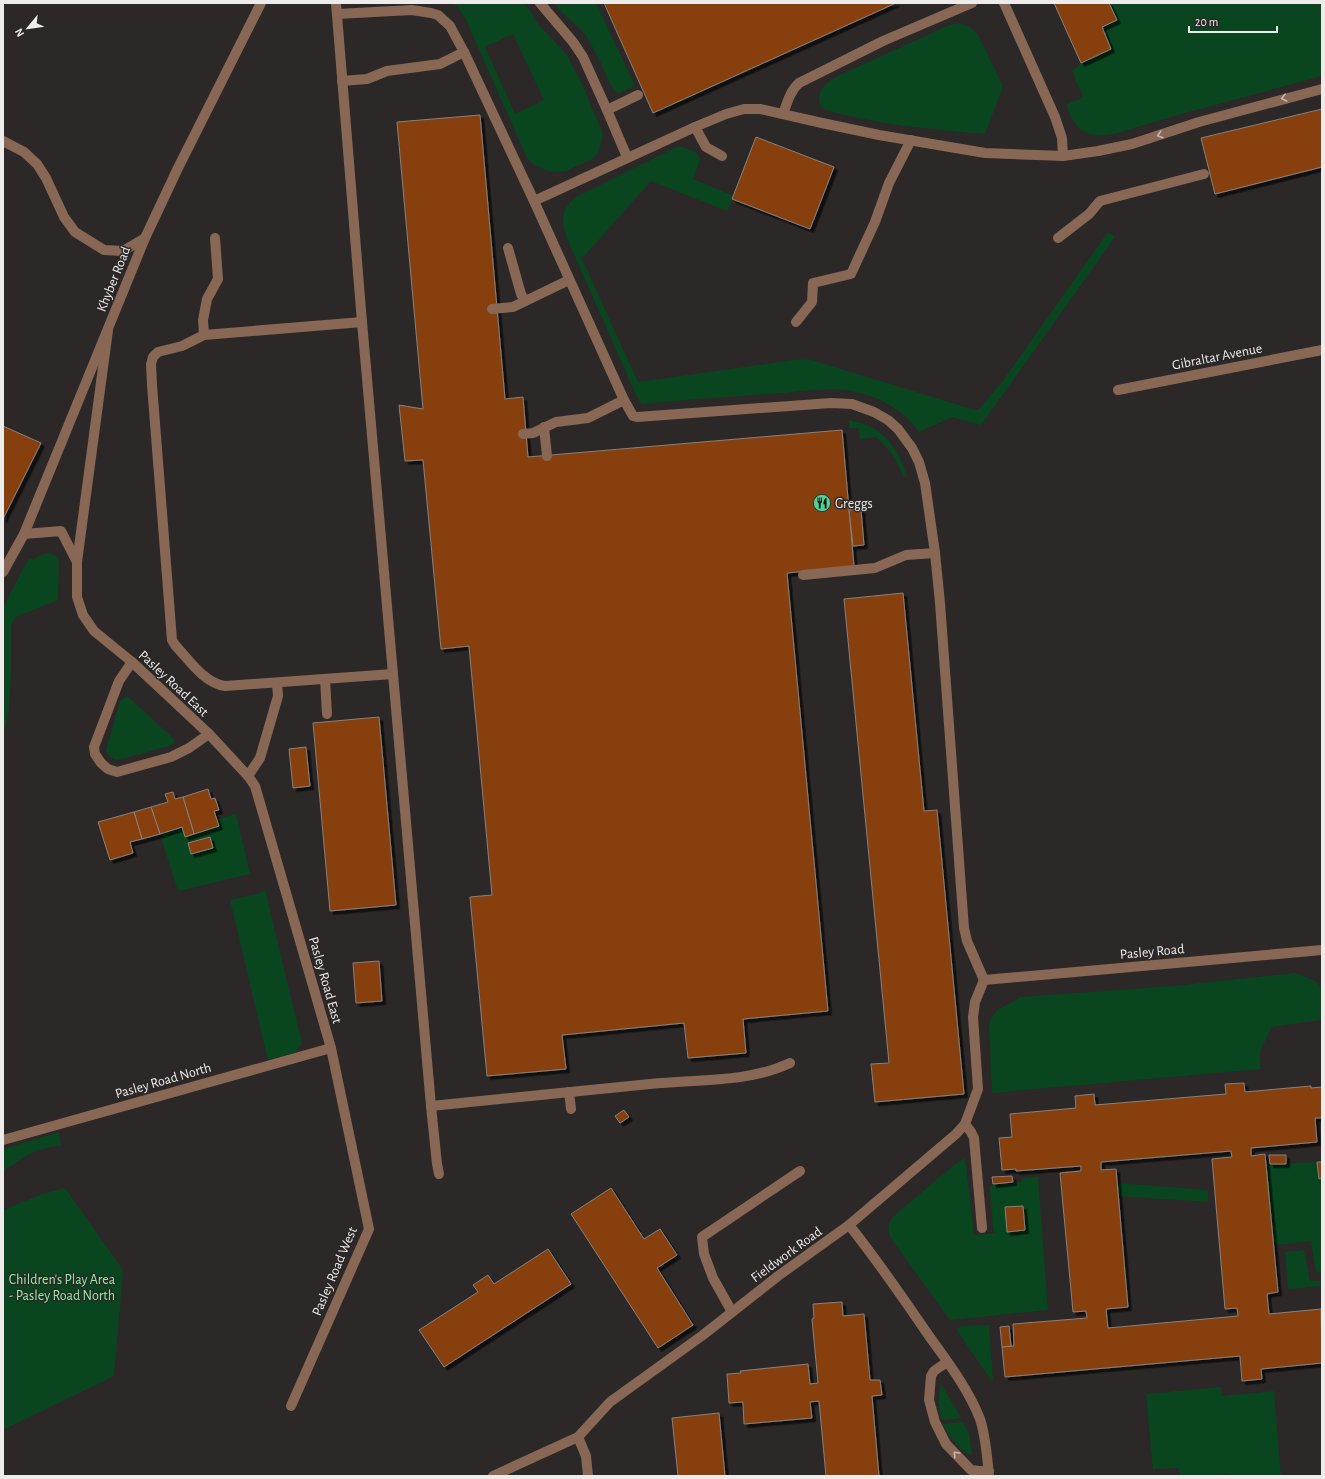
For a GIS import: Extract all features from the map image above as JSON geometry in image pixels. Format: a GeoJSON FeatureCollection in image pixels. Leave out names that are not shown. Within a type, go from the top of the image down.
{"type":"FeatureCollection","features":[{"type":"Feature","properties":{"kind":"lane","name":"Khyber Road"},"geometry":{"type":"LineString","coordinates":[[3,572],[24,534],[145,238],[178,168],[261,3]]}},
{"type":"Feature","properties":{"kind":"lane"},"geometry":{"type":"LineString","coordinates":[[336,3],[392,674],[431,1106],[437,1164],[440,1174]]}},
{"type":"Feature","properties":{"kind":"lane"},"geometry":{"type":"LineString","coordinates":[[540,3],[573,42],[583,57],[627,157]]}},
{"type":"Feature","properties":{"kind":"lane"},"geometry":{"type":"LineString","coordinates":[[784,114],[789,97],[795,86],[799,83],[883,41],[972,3]]}},
{"type":"Feature","properties":{"kind":"lane"},"geometry":{"type":"LineString","coordinates":[[1004,3],[1055,117],[1062,138],[1064,156]]}},
{"type":"Feature","properties":{"kind":"lane"},"geometry":{"type":"LineString","coordinates":[[337,14],[412,10],[438,15],[450,26],[464,52],[534,201],[624,400],[633,416],[637,417],[831,403],[852,404],[874,412],[888,420],[898,429],[912,448],[919,462],[925,483],[935,553],[964,928],[966,941],[984,980]]}},
{"type":"Feature","properties":{"kind":"lane"},"geometry":{"type":"LineString","coordinates":[[342,81],[367,79],[387,71],[440,64],[464,52]]}},
{"type":"Feature","properties":{"kind":"lane"},"geometry":{"type":"LineString","coordinates":[[534,201],[695,127],[726,114],[744,109],[760,109],[822,124],[986,153],[1064,156],[1132,144],[1199,122],[1322,89]]}},
{"type":"Feature","properties":{"kind":"lane"},"geometry":{"type":"LineString","coordinates":[[607,110],[638,95]]}},
{"type":"Feature","properties":{"kind":"lane"},"geometry":{"type":"LineString","coordinates":[[695,127],[706,147],[722,156]]}},
{"type":"Feature","properties":{"kind":"lane"},"geometry":{"type":"LineString","coordinates":[[796,322],[812,302],[813,284],[851,274],[875,222],[889,183],[911,140]]}},
{"type":"Feature","properties":{"kind":"lane"},"geometry":{"type":"LineString","coordinates":[[3,141],[24,152],[37,164],[46,178],[64,217],[75,232],[104,250],[123,251],[145,238]]}},
{"type":"Feature","properties":{"kind":"lane"},"geometry":{"type":"LineString","coordinates":[[1058,238],[1089,214],[1100,201],[1204,174]]}},
{"type":"Feature","properties":{"kind":"lane"},"geometry":{"type":"LineString","coordinates":[[204,335],[203,320],[207,299],[218,279],[215,238]]}},
{"type":"Feature","properties":{"kind":"lane"},"geometry":{"type":"LineString","coordinates":[[508,248],[521,294],[525,301]]}},
{"type":"Feature","properties":{"kind":"lane"},"geometry":{"type":"LineString","coordinates":[[492,308],[513,307],[569,280]]}},
{"type":"Feature","properties":{"kind":"lane"},"geometry":{"type":"LineString","coordinates":[[362,322],[204,335],[182,346],[158,352],[153,357],[151,364],[152,385],[172,640],[206,678],[218,685],[225,686],[277,683],[392,674]]}},
{"type":"Feature","properties":{"kind":"lane","name":"Pasley Road East"},"geometry":{"type":"LineString","coordinates":[[108,330],[77,562],[77,597],[82,615],[94,631],[132,662],[209,734],[248,776],[255,786],[331,1048]]}},
{"type":"Feature","properties":{"kind":"lane","name":"Gibraltar Avenue"},"geometry":{"type":"LineString","coordinates":[[1118,390],[1322,350]]}},
{"type":"Feature","properties":{"kind":"lane"},"geometry":{"type":"LineString","coordinates":[[523,434],[533,433],[556,422],[588,418],[624,400]]}},
{"type":"Feature","properties":{"kind":"lane"},"geometry":{"type":"LineString","coordinates":[[544,427],[547,456]]}},
{"type":"Feature","properties":{"kind":"lane"},"geometry":{"type":"LineString","coordinates":[[24,534],[61,531],[77,562]]}},
{"type":"Feature","properties":{"kind":"lane"},"geometry":{"type":"LineString","coordinates":[[803,575],[875,568],[906,555],[935,553]]}},
{"type":"Feature","properties":{"kind":"lane"},"geometry":{"type":"LineString","coordinates":[[132,662],[118,681],[94,746],[95,754],[101,764],[108,769],[117,772],[171,757],[189,748],[209,734]]}},
{"type":"Feature","properties":{"kind":"lane"},"geometry":{"type":"LineString","coordinates":[[325,679],[327,714]]}},
{"type":"Feature","properties":{"kind":"lane"},"geometry":{"type":"LineString","coordinates":[[248,776],[260,758],[278,696],[277,683]]}},
{"type":"Feature","properties":{"kind":"lane","name":"Pasley Road"},"geometry":{"type":"LineString","coordinates":[[984,980],[1322,950]]}},
{"type":"Feature","properties":{"kind":"lane","name":"Fieldwork Road"},"geometry":{"type":"LineString","coordinates":[[493,1476],[578,1437],[610,1402],[704,1335],[778,1276],[849,1225],[956,1134],[965,1124],[978,1089],[973,1017],[975,1002],[984,980]]}},
{"type":"Feature","properties":{"kind":"lane","name":"Pasley Road North"},"geometry":{"type":"LineString","coordinates":[[3,1140],[331,1048]]}},
{"type":"Feature","properties":{"kind":"lane","name":"Pasley Road West"},"geometry":{"type":"LineString","coordinates":[[291,1406],[369,1229],[331,1048]]}},
{"type":"Feature","properties":{"kind":"lane"},"geometry":{"type":"LineString","coordinates":[[431,1106],[651,1084],[753,1076],[775,1070],[790,1062]]}},
{"type":"Feature","properties":{"kind":"lane"},"geometry":{"type":"LineString","coordinates":[[569,1092],[571,1109]]}},
{"type":"Feature","properties":{"kind":"lane"},"geometry":{"type":"LineString","coordinates":[[965,1124],[974,1138],[982,1228]]}},
{"type":"Feature","properties":{"kind":"lane"},"geometry":{"type":"LineString","coordinates":[[732,1312],[711,1272],[704,1254],[702,1237],[800,1171]]}},
{"type":"Feature","properties":{"kind":"lane"},"geometry":{"type":"LineString","coordinates":[[849,1225],[878,1262],[947,1362],[966,1391],[980,1419],[985,1441],[989,1474],[971,1470],[946,1444],[935,1422],[929,1400],[931,1376],[934,1371],[947,1362]]}},
{"type":"Feature","properties":{"kind":"lane"},"geometry":{"type":"LineString","coordinates":[[578,1437],[586,1456],[588,1476]]}},
{"type":"Feature","properties":{"kind":"green space"},"geometry":{"type":"Polygon","coordinates":[[[453,3],[525,3],[538,24],[567,55],[582,84],[603,134],[599,152],[592,159],[566,171],[554,172],[534,165],[527,158],[466,20],[460,10],[453,3]],[[513,34],[485,47],[515,114],[544,100],[513,34]]]}},
{"type":"Feature","properties":{"kind":"green space"},"geometry":{"type":"Polygon","coordinates":[[[554,3],[596,3],[635,86],[619,93],[614,91],[589,40],[577,25],[554,3]]]}},
{"type":"Feature","properties":{"kind":"green space"},"geometry":{"type":"Polygon","coordinates":[[[1110,3],[1322,3],[1322,76],[1114,134],[1098,136],[1090,134],[1080,129],[1071,117],[1066,105],[1083,97],[1072,71],[1081,63],[1111,49],[1102,27],[1117,20],[1110,3]]]}},
{"type":"Feature","properties":{"kind":"green space"},"geometry":{"type":"Polygon","coordinates":[[[959,23],[970,27],[978,35],[1003,86],[985,134],[883,123],[823,109],[819,101],[819,95],[826,84],[833,79],[949,25],[959,23]]]}},
{"type":"Feature","properties":{"kind":"green space"},"geometry":{"type":"Polygon","coordinates":[[[679,146],[694,152],[699,156],[700,159],[693,179],[734,196],[727,211],[651,181],[587,253],[581,257],[638,382],[803,359],[812,360],[978,410],[1002,382],[1108,232],[1115,237],[981,425],[952,417],[919,432],[898,410],[880,400],[861,393],[834,389],[642,404],[636,395],[567,238],[563,226],[563,216],[567,206],[576,197],[679,146]]]}},
{"type":"Feature","properties":{"kind":"green space"},"geometry":{"type":"Polygon","coordinates":[[[849,420],[868,426],[884,436],[894,448],[902,462],[907,477],[903,476],[892,455],[881,441],[876,437],[860,439],[859,428],[849,428],[849,420]]]}},
{"type":"Feature","properties":{"kind":"green space"},"geometry":{"type":"Polygon","coordinates":[[[50,553],[56,556],[59,563],[58,600],[16,617],[11,625],[11,677],[8,717],[3,735],[3,607],[29,558],[33,560],[43,554],[50,553]]]}},
{"type":"Feature","properties":{"kind":"green space"},"geometry":{"type":"Polygon","coordinates":[[[127,696],[174,739],[174,743],[169,746],[118,760],[109,755],[106,750],[120,701],[127,696]]]}},
{"type":"Feature","properties":{"kind":"green space"},"geometry":{"type":"Polygon","coordinates":[[[236,814],[250,874],[178,891],[160,834],[182,827],[186,837],[219,826],[217,819],[236,814]]]}},
{"type":"Feature","properties":{"kind":"green space"},"geometry":{"type":"Polygon","coordinates":[[[265,890],[302,1043],[294,1053],[268,1060],[230,900],[257,894],[265,890]]]}},
{"type":"Feature","properties":{"kind":"green space"},"geometry":{"type":"Polygon","coordinates":[[[1296,973],[1315,981],[1322,988],[1322,1020],[1272,1027],[1260,1051],[1260,1069],[992,1093],[989,1024],[994,1014],[999,1009],[1021,997],[1173,986],[1296,973]]]}},
{"type":"Feature","properties":{"kind":"green space"},"geometry":{"type":"Polygon","coordinates":[[[59,1132],[61,1146],[45,1148],[30,1154],[3,1171],[3,1149],[59,1132]]]}},
{"type":"Feature","properties":{"kind":"green space"},"geometry":{"type":"Polygon","coordinates":[[[965,1158],[974,1235],[995,1233],[993,1230],[990,1187],[992,1185],[1022,1182],[1022,1178],[1038,1177],[1048,1310],[950,1320],[890,1237],[889,1226],[890,1221],[894,1216],[949,1169],[965,1158]]]}},
{"type":"Feature","properties":{"kind":"green space"},"geometry":{"type":"Polygon","coordinates":[[[1317,1162],[1319,1178],[1322,1178],[1322,1272],[1316,1272],[1311,1241],[1274,1245],[1266,1165],[1317,1162]]]}},
{"type":"Feature","properties":{"kind":"green space"},"geometry":{"type":"Polygon","coordinates":[[[1117,1183],[1208,1190],[1208,1202],[1118,1196],[1117,1183]]]}},
{"type":"Feature","properties":{"kind":"green space","name":"Children's Play Area - Pasley Road North"},"geometry":{"type":"Polygon","coordinates":[[[65,1188],[123,1270],[114,1376],[3,1430],[3,1210],[42,1194],[65,1188]]]}},
{"type":"Feature","properties":{"kind":"green space"},"geometry":{"type":"Polygon","coordinates":[[[1304,1250],[1310,1281],[1322,1281],[1322,1286],[1288,1289],[1285,1252],[1304,1250]]]}},
{"type":"Feature","properties":{"kind":"green space"},"geometry":{"type":"Polygon","coordinates":[[[989,1325],[993,1381],[956,1329],[962,1326],[989,1325]]]}},
{"type":"Feature","properties":{"kind":"green space"},"geometry":{"type":"Polygon","coordinates":[[[941,1384],[961,1417],[942,1420],[938,1402],[941,1384]]]}},
{"type":"Feature","properties":{"kind":"green space"},"geometry":{"type":"Polygon","coordinates":[[[1221,1387],[1222,1396],[1274,1391],[1281,1476],[1229,1476],[1229,1474],[1180,1476],[1179,1468],[1153,1469],[1146,1394],[1221,1387]]]}},
{"type":"Feature","properties":{"kind":"green space"},"geometry":{"type":"Polygon","coordinates":[[[963,1422],[969,1434],[972,1455],[968,1454],[955,1443],[943,1424],[963,1422]]]}},
{"type":"Feature","properties":{"kind":"building"},"geometry":{"type":"Polygon","coordinates":[[[604,3],[896,3],[653,113],[604,3]]]}},
{"type":"Feature","properties":{"kind":"building"},"geometry":{"type":"Polygon","coordinates":[[[1054,3],[1109,3],[1117,20],[1102,27],[1111,49],[1081,63],[1054,3]]]}},
{"type":"Feature","properties":{"kind":"building"},"geometry":{"type":"Polygon","coordinates":[[[1322,109],[1322,167],[1215,194],[1201,138],[1322,109]]]}},
{"type":"Feature","properties":{"kind":"building"},"geometry":{"type":"Polygon","coordinates":[[[480,115],[505,399],[523,397],[528,457],[842,430],[854,566],[787,573],[828,1011],[743,1019],[746,1053],[688,1058],[684,1023],[562,1035],[566,1069],[487,1076],[470,897],[492,895],[469,646],[441,649],[423,460],[405,461],[399,405],[423,409],[397,122],[480,115]]]}},
{"type":"Feature","properties":{"kind":"building"},"geometry":{"type":"Polygon","coordinates":[[[756,137],[834,167],[810,229],[732,199],[756,137]]]}},
{"type":"Feature","properties":{"kind":"building"},"geometry":{"type":"Polygon","coordinates":[[[3,426],[41,443],[3,519],[3,426]]]}},
{"type":"Feature","properties":{"kind":"building"},"geometry":{"type":"Polygon","coordinates":[[[861,509],[864,545],[853,546],[849,510],[861,509]]]}},
{"type":"Feature","properties":{"kind":"building"},"geometry":{"type":"Polygon","coordinates":[[[903,593],[924,811],[937,810],[964,1094],[875,1102],[871,1064],[889,1063],[844,599],[903,593]]]}},
{"type":"Feature","properties":{"kind":"building"},"geometry":{"type":"Polygon","coordinates":[[[379,717],[396,905],[330,911],[313,723],[379,717]]]}},
{"type":"Feature","properties":{"kind":"building"},"geometry":{"type":"Polygon","coordinates":[[[306,747],[310,786],[293,788],[289,749],[306,747]]]}},
{"type":"Feature","properties":{"kind":"building"},"geometry":{"type":"Polygon","coordinates":[[[208,789],[211,799],[215,798],[219,810],[214,811],[219,826],[194,834],[183,797],[208,789]]]}},
{"type":"Feature","properties":{"kind":"building"},"geometry":{"type":"Polygon","coordinates":[[[173,792],[175,799],[183,797],[194,834],[185,837],[182,827],[160,834],[151,807],[168,802],[165,794],[173,792]]]}},
{"type":"Feature","properties":{"kind":"building"},"geometry":{"type":"Polygon","coordinates":[[[151,807],[160,834],[142,839],[134,812],[151,807]]]}},
{"type":"Feature","properties":{"kind":"building"},"geometry":{"type":"Polygon","coordinates":[[[134,812],[142,839],[130,842],[133,853],[110,860],[98,822],[134,812]]]}},
{"type":"Feature","properties":{"kind":"building"},"geometry":{"type":"Polygon","coordinates":[[[210,837],[213,848],[191,854],[188,843],[210,837]]]}},
{"type":"Feature","properties":{"kind":"building"},"geometry":{"type":"Polygon","coordinates":[[[379,961],[382,1001],[356,1003],[353,963],[379,961]]]}},
{"type":"Feature","properties":{"kind":"building"},"geometry":{"type":"Polygon","coordinates":[[[1244,1083],[1245,1092],[1311,1086],[1311,1088],[1322,1087],[1322,1118],[1315,1118],[1317,1142],[1251,1148],[1251,1156],[1265,1154],[1278,1292],[1267,1294],[1269,1314],[1321,1309],[1322,1363],[1261,1369],[1262,1379],[1242,1381],[1240,1356],[1005,1377],[1002,1347],[1014,1346],[1013,1324],[1087,1318],[1086,1311],[1073,1312],[1060,1173],[1081,1171],[1081,1166],[1016,1171],[1016,1169],[1002,1170],[999,1138],[1012,1137],[1010,1114],[1076,1108],[1075,1096],[1094,1094],[1095,1105],[1226,1094],[1225,1084],[1244,1083]],[[1231,1151],[1101,1162],[1101,1170],[1116,1169],[1128,1307],[1106,1309],[1108,1328],[1238,1316],[1237,1308],[1225,1309],[1212,1159],[1232,1157],[1231,1151]]]}},
{"type":"Feature","properties":{"kind":"building"},"geometry":{"type":"Polygon","coordinates":[[[624,1110],[629,1117],[620,1123],[615,1116],[624,1110]]]}},
{"type":"Feature","properties":{"kind":"building"},"geometry":{"type":"Polygon","coordinates":[[[1269,1155],[1286,1155],[1286,1164],[1270,1164],[1269,1155]]]}},
{"type":"Feature","properties":{"kind":"building"},"geometry":{"type":"Polygon","coordinates":[[[1317,1162],[1322,1162],[1322,1178],[1319,1179],[1317,1162]]]}},
{"type":"Feature","properties":{"kind":"building"},"geometry":{"type":"Polygon","coordinates":[[[1012,1176],[1013,1182],[993,1184],[992,1177],[1012,1176]]]}},
{"type":"Feature","properties":{"kind":"building"},"geometry":{"type":"Polygon","coordinates":[[[611,1188],[644,1239],[660,1229],[677,1255],[657,1268],[693,1325],[658,1348],[571,1214],[611,1188]]]}},
{"type":"Feature","properties":{"kind":"building"},"geometry":{"type":"Polygon","coordinates":[[[1023,1206],[1025,1230],[1007,1232],[1005,1207],[1023,1206]]]}},
{"type":"Feature","properties":{"kind":"building"},"geometry":{"type":"Polygon","coordinates":[[[548,1249],[571,1284],[444,1367],[419,1330],[478,1292],[473,1285],[488,1275],[494,1284],[548,1249]]]}},
{"type":"Feature","properties":{"kind":"building"},"geometry":{"type":"Polygon","coordinates":[[[842,1302],[843,1316],[864,1314],[870,1380],[880,1380],[882,1395],[872,1396],[879,1476],[826,1476],[819,1401],[810,1402],[812,1418],[744,1424],[743,1402],[729,1403],[727,1374],[741,1373],[740,1371],[808,1364],[810,1384],[818,1383],[812,1319],[814,1318],[813,1304],[842,1302]]]}},
{"type":"Feature","properties":{"kind":"building"},"geometry":{"type":"Polygon","coordinates":[[[1009,1326],[1011,1346],[1002,1347],[1000,1327],[1009,1326]]]}},
{"type":"Feature","properties":{"kind":"building"},"geometry":{"type":"Polygon","coordinates":[[[719,1413],[725,1476],[678,1476],[672,1418],[719,1413]]]}},
{"type":"Feature","properties":{"kind":"place","name":"Greggs"},"geometry":{"type":"Point","coordinates":[822,503]}}]}
